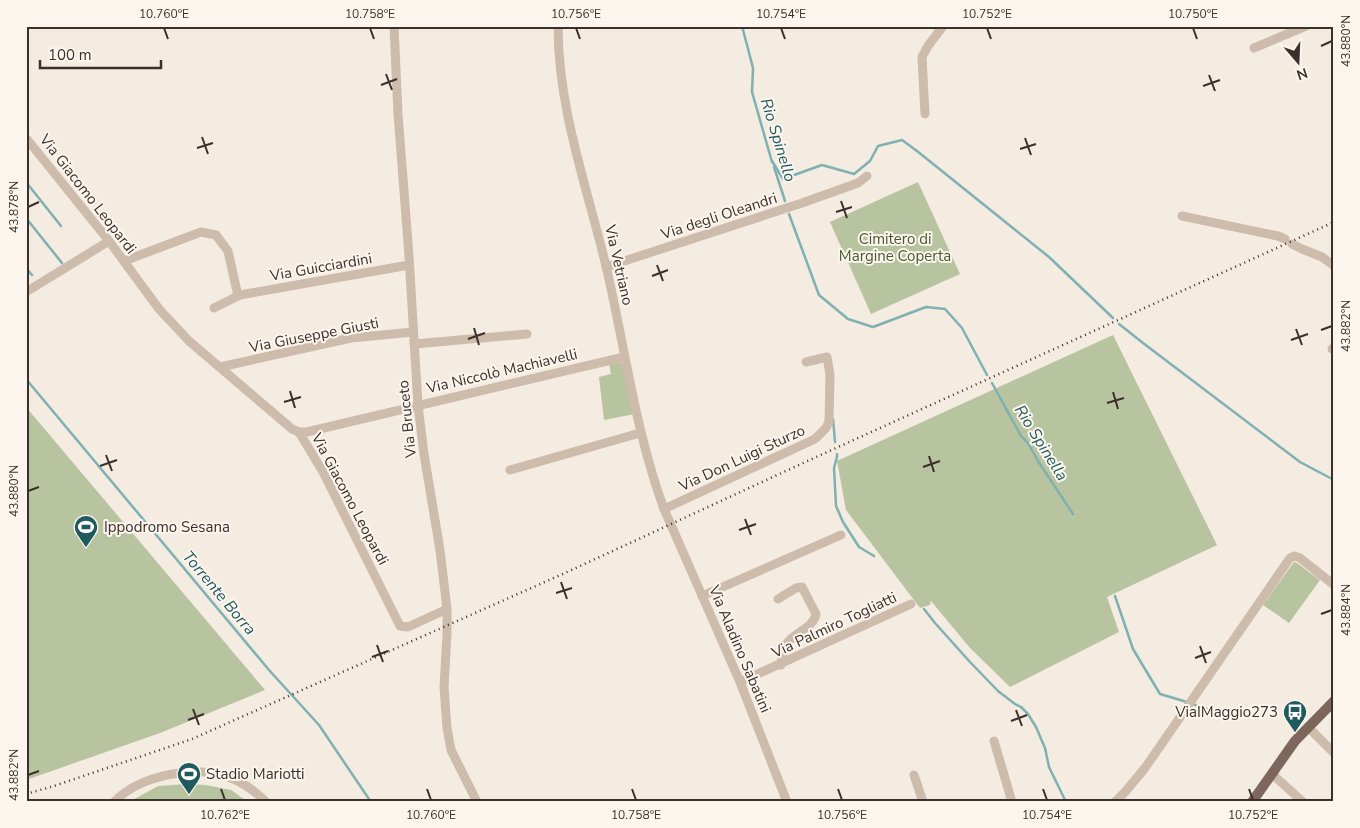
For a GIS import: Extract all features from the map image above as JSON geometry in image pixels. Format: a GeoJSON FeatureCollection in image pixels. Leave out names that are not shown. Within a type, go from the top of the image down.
{"type":"FeatureCollection","features":[{"type":"Feature","properties":{"kind":"main road"},"geometry":{"type":"LineString","coordinates":[[1252,802],[1288,750],[1308,726],[1334,701]]}},
{"type":"Feature","properties":{"kind":"street","name":"Via Bruceto"},"geometry":{"type":"LineString","coordinates":[[394,26],[398,114],[418,405],[447,609],[444,687],[451,750],[477,802]]}},
{"type":"Feature","properties":{"kind":"street","name":"Via Vetriano"},"geometry":{"type":"LineString","coordinates":[[558,26],[561,76],[567,118],[606,267],[640,433],[655,486],[664,509]]}},
{"type":"Feature","properties":{"kind":"street"},"geometry":{"type":"LineString","coordinates":[[926,114],[922,57],[943,26]]}},
{"type":"Feature","properties":{"kind":"street"},"geometry":{"type":"LineString","coordinates":[[1254,48],[1306,26]]}},
{"type":"Feature","properties":{"kind":"street","name":"Via Giacomo Leopardi"},"geometry":{"type":"LineString","coordinates":[[26,138],[109,241],[159,309],[189,341],[299,432],[323,472],[400,626],[408,627],[447,609]]}},
{"type":"Feature","properties":{"kind":"street","name":"Via degli Oleandri"},"geometry":{"type":"LineString","coordinates":[[606,267],[794,206],[858,183],[867,176]]}},
{"type":"Feature","properties":{"kind":"street"},"geometry":{"type":"LineString","coordinates":[[1182,216],[1272,235],[1322,257],[1334,266]]}},
{"type":"Feature","properties":{"kind":"street"},"geometry":{"type":"LineString","coordinates":[[124,262],[201,232],[216,235],[228,251],[238,296]]}},
{"type":"Feature","properties":{"kind":"street"},"geometry":{"type":"LineString","coordinates":[[26,292],[109,241]]}},
{"type":"Feature","properties":{"kind":"street","name":"Via Guicciardini"},"geometry":{"type":"LineString","coordinates":[[214,308],[238,296],[409,265]]}},
{"type":"Feature","properties":{"kind":"street","name":"Via Giuseppe Giusti"},"geometry":{"type":"LineString","coordinates":[[220,367],[351,338],[413,332]]}},
{"type":"Feature","properties":{"kind":"street"},"geometry":{"type":"LineString","coordinates":[[414,344],[527,334]]}},
{"type":"Feature","properties":{"kind":"street","name":"Via Niccolò Machiavelli"},"geometry":{"type":"LineString","coordinates":[[299,432],[307,432],[624,357]]}},
{"type":"Feature","properties":{"kind":"street","name":"Via Don Luigi Sturzo"},"geometry":{"type":"LineString","coordinates":[[664,509],[815,439],[826,428],[829,422],[830,375],[826,357],[806,362]]}},
{"type":"Feature","properties":{"kind":"street"},"geometry":{"type":"LineString","coordinates":[[510,470],[640,433]]}},
{"type":"Feature","properties":{"kind":"street","name":"Via Aladino Sabatini"},"geometry":{"type":"LineString","coordinates":[[664,509],[740,682],[787,802]]}},
{"type":"Feature","properties":{"kind":"street"},"geometry":{"type":"LineString","coordinates":[[702,596],[841,535]]}},
{"type":"Feature","properties":{"kind":"street"},"geometry":{"type":"LineString","coordinates":[[1115,802],[1145,768],[1184,714],[1290,558],[1294,556],[1300,558],[1334,585]]}},
{"type":"Feature","properties":{"kind":"street"},"geometry":{"type":"LineString","coordinates":[[778,599],[796,588],[802,587],[816,616],[813,621],[788,642],[784,649],[781,665]]}},
{"type":"Feature","properties":{"kind":"street","name":"Via Palmiro Togliatti"},"geometry":{"type":"LineString","coordinates":[[740,682],[912,604]]}},
{"type":"Feature","properties":{"kind":"street"},"geometry":{"type":"LineString","coordinates":[[1308,726],[1334,753]]}},
{"type":"Feature","properties":{"kind":"street"},"geometry":{"type":"LineString","coordinates":[[994,742],[1012,802]]}},
{"type":"Feature","properties":{"kind":"street"},"geometry":{"type":"LineString","coordinates":[[114,802],[121,794],[140,783],[179,773],[201,772],[230,777],[247,786],[266,802]]}},
{"type":"Feature","properties":{"kind":"street"},"geometry":{"type":"LineString","coordinates":[[1272,774],[1303,802]]}},
{"type":"Feature","properties":{"kind":"street"},"geometry":{"type":"LineString","coordinates":[[914,775],[923,802]]}},
{"type":"Feature","properties":{"kind":"green space","name":"Cimitero di Margine Coperta"},"geometry":{"type":"Polygon","coordinates":[[[918,182],[960,274],[871,314],[830,222],[918,182]]]}},
{"type":"Feature","properties":{"kind":"green space"},"geometry":{"type":"Polygon","coordinates":[[[1113,335],[1217,545],[1107,597],[1119,632],[1010,687],[970,648],[931,601],[930,605],[920,608],[846,510],[837,461],[1113,335]]]}},
{"type":"Feature","properties":{"kind":"green space"},"geometry":{"type":"Polygon","coordinates":[[[620,362],[624,367],[635,414],[604,420],[599,377],[611,374],[609,364],[620,362]]]}},
{"type":"Feature","properties":{"kind":"green space","name":"Ippodromo Sesana"},"geometry":{"type":"Polygon","coordinates":[[[26,407],[265,690],[160,733],[26,780],[26,407]]]}},
{"type":"Feature","properties":{"kind":"green space"},"geometry":{"type":"Polygon","coordinates":[[[1294,562],[1320,580],[1289,623],[1263,605],[1294,562]]]}},
{"type":"Feature","properties":{"kind":"green space","name":"Stadio Mariotti"},"geometry":{"type":"Polygon","coordinates":[[[206,785],[231,790],[248,802],[129,802],[158,786],[206,785]]]}},
{"type":"Feature","properties":{"kind":"waterway","name":"Rio Spinello"},"geometry":{"type":"LineString","coordinates":[[742,26],[753,68],[752,92],[772,162]]}},
{"type":"Feature","properties":{"kind":"waterway"},"geometry":{"type":"LineString","coordinates":[[772,161],[783,179],[822,165],[854,174],[870,161],[878,146],[902,140],[1049,257],[1113,318]]}},
{"type":"Feature","properties":{"kind":"waterway","name":"Rio Spinello"},"geometry":{"type":"LineString","coordinates":[[774,167],[785,201]]}},
{"type":"Feature","properties":{"kind":"waterway"},"geometry":{"type":"LineString","coordinates":[[26,182],[61,226]]}},
{"type":"Feature","properties":{"kind":"waterway","name":"Rio Spinella"},"geometry":{"type":"LineString","coordinates":[[789,214],[819,295],[848,319],[873,327],[926,307],[945,309],[962,328],[987,375]]}},
{"type":"Feature","properties":{"kind":"waterway"},"geometry":{"type":"LineString","coordinates":[[26,218],[62,263]]}},
{"type":"Feature","properties":{"kind":"waterway"},"geometry":{"type":"LineString","coordinates":[[26,268],[32,275]]}},
{"type":"Feature","properties":{"kind":"waterway"},"geometry":{"type":"LineString","coordinates":[[1119,324],[1300,462],[1334,480]]}},
{"type":"Feature","properties":{"kind":"waterway","name":"Torrente Borra"},"geometry":{"type":"LineString","coordinates":[[26,379],[269,670],[319,725],[371,802]]}},
{"type":"Feature","properties":{"kind":"waterway","name":"Rio Spinella"},"geometry":{"type":"LineString","coordinates":[[992,383],[1021,436],[1028,443],[1073,514]]}},
{"type":"Feature","properties":{"kind":"waterway"},"geometry":{"type":"LineString","coordinates":[[833,419],[835,442]]}},
{"type":"Feature","properties":{"kind":"waterway"},"geometry":{"type":"LineString","coordinates":[[837,454],[834,468],[836,506],[843,522],[859,547],[874,556]]}},
{"type":"Feature","properties":{"kind":"waterway","name":"Rio Spinella"},"geometry":{"type":"LineString","coordinates":[[1115,596],[1133,649],[1160,694],[1187,702]]}},
{"type":"Feature","properties":{"kind":"waterway"},"geometry":{"type":"LineString","coordinates":[[924,609],[998,691],[1028,714],[1036,727],[1045,748],[1049,767],[1066,802]]}},
{"type":"Feature","properties":{"kind":"waterway","name":"Rio Spinella"},"geometry":{"type":"LineString","coordinates":[[1192,704],[1223,717]]}},
{"type":"Feature","properties":{"kind":"railway"},"geometry":{"type":"LineString","coordinates":[[26,794],[192,739],[565,573],[1334,222]]}},
{"type":"Feature","properties":{"kind":"place","name":"Ippodromo Sesana"},"geometry":{"type":"Point","coordinates":[86,548]}},
{"type":"Feature","properties":{"kind":"place","name":"ViaIMaggio273"},"geometry":{"type":"Point","coordinates":[1295,733]}},
{"type":"Feature","properties":{"kind":"place","name":"Stadio Mariotti"},"geometry":{"type":"Point","coordinates":[189,795]}}]}
